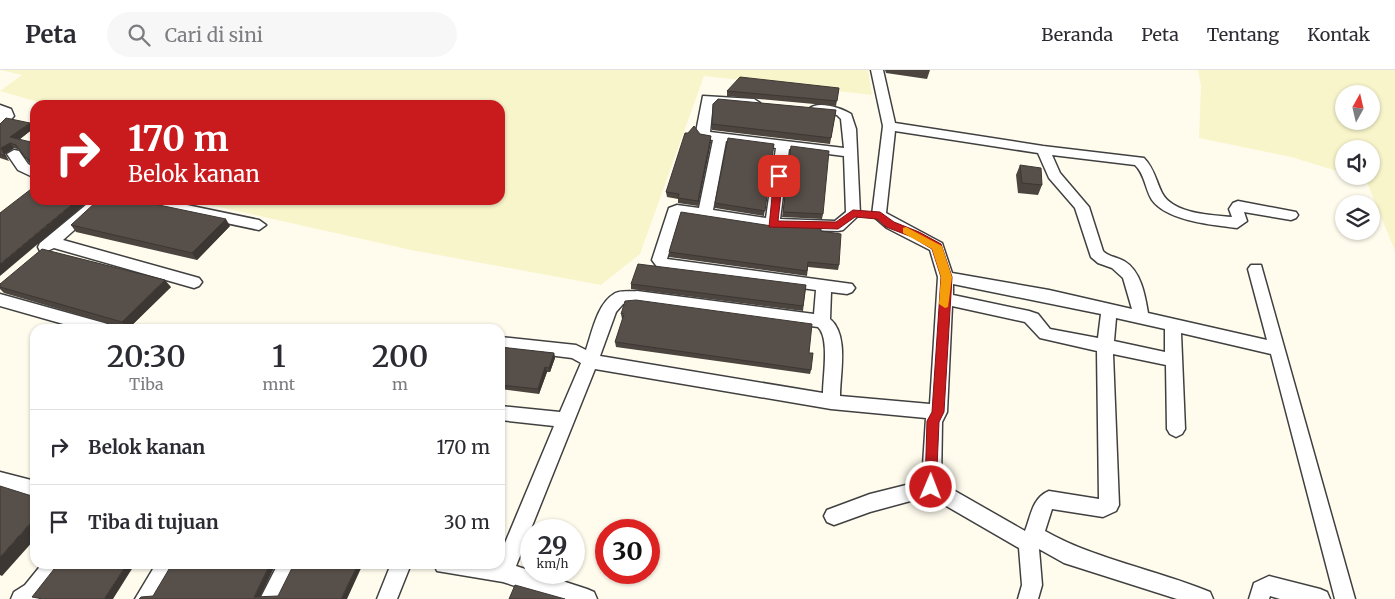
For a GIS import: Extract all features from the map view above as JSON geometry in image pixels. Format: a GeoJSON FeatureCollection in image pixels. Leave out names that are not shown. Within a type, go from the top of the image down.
{"type":"FeatureCollection","features":[{"type":"Feature","properties":{"kind":"street"},"geometry":{"type":"LineString","coordinates":[[878,70],[889,126],[880,215]]}},
{"type":"Feature","properties":{"kind":"street"},"geometry":{"type":"LineString","coordinates":[[770,104],[708,99],[702,132],[706,135],[720,137],[850,153]]}},
{"type":"Feature","properties":{"kind":"street"},"geometry":{"type":"LineString","coordinates":[[800,108],[840,112],[848,118],[853,214]]}},
{"type":"Feature","properties":{"kind":"street"},"geometry":{"type":"LineString","coordinates":[[0,109],[7,112],[8,116],[0,124]]}},
{"type":"Feature","properties":{"kind":"street"},"geometry":{"type":"LineString","coordinates":[[889,126],[1043,150],[1138,161],[1146,169],[1158,199],[1166,207],[1178,212],[1237,222],[1240,221],[1236,208],[1238,206],[1291,216]]}},
{"type":"Feature","properties":{"kind":"street"},"geometry":{"type":"LineString","coordinates":[[704,215],[720,137]]}},
{"type":"Feature","properties":{"kind":"street"},"geometry":{"type":"LineString","coordinates":[[772,224],[783,144]]}},
{"type":"Feature","properties":{"kind":"street"},"geometry":{"type":"LineString","coordinates":[[1043,150],[1054,175],[1082,206],[1099,258],[1126,271],[1133,279],[1140,317]]}},
{"type":"Feature","properties":{"kind":"street"},"geometry":{"type":"LineString","coordinates":[[14,154],[22,167],[30,171]]}},
{"type":"Feature","properties":{"kind":"street"},"geometry":{"type":"LineString","coordinates":[[37,255],[95,205]]}},
{"type":"Feature","properties":{"kind":"street"},"geometry":{"type":"LineString","coordinates":[[164,205],[258,225]]}},
{"type":"Feature","properties":{"kind":"street"},"geometry":{"type":"LineString","coordinates":[[847,288],[663,264],[659,260],[674,211],[680,210],[772,224],[838,226],[853,214],[880,215],[890,224],[916,234],[937,246],[946,277],[938,412],[933,421],[931,487]]}},
{"type":"Feature","properties":{"kind":"street"},"geometry":{"type":"LineString","coordinates":[[51,242],[194,282]]}},
{"type":"Feature","properties":{"kind":"street"},"geometry":{"type":"LineString","coordinates":[[1256,269],[1276,349],[1345,599]]}},
{"type":"Feature","properties":{"kind":"street"},"geometry":{"type":"LineString","coordinates":[[946,277],[1109,310],[1276,349]]}},
{"type":"Feature","properties":{"kind":"street"},"geometry":{"type":"LineString","coordinates":[[822,321],[824,285]]}},
{"type":"Feature","properties":{"kind":"street"},"geometry":{"type":"LineString","coordinates":[[505,567],[590,360],[609,308],[619,298],[626,296],[822,321],[831,329],[831,402]]}},
{"type":"Feature","properties":{"kind":"street"},"geometry":{"type":"LineString","coordinates":[[945,299],[1029,317],[1036,322],[1040,331],[1046,334],[1173,360]]}},
{"type":"Feature","properties":{"kind":"street"},"geometry":{"type":"LineString","coordinates":[[0,300],[86,324]]}},
{"type":"Feature","properties":{"kind":"street"},"geometry":{"type":"LineString","coordinates":[[1028,599],[1032,585],[1031,540],[1044,505],[1049,500],[1103,508],[1109,505],[1105,347],[1109,310]]}},
{"type":"Feature","properties":{"kind":"street"},"geometry":{"type":"LineString","coordinates":[[1172,326],[1176,429]]}},
{"type":"Feature","properties":{"kind":"street"},"geometry":{"type":"LineString","coordinates":[[505,344],[576,352],[590,360],[831,402],[938,412]]}},
{"type":"Feature","properties":{"kind":"street"},"geometry":{"type":"LineString","coordinates":[[505,414],[565,420]]}},
{"type":"Feature","properties":{"kind":"street"},"geometry":{"type":"LineString","coordinates":[[0,480],[30,489]]}},
{"type":"Feature","properties":{"kind":"street"},"geometry":{"type":"LineString","coordinates":[[834,516],[870,503],[931,487],[1031,540],[1064,553],[1162,583],[1203,599]]}},
{"type":"Feature","properties":{"kind":"street"},"geometry":{"type":"LineString","coordinates":[[26,596],[50,569]]}},
{"type":"Feature","properties":{"kind":"street"},"geometry":{"type":"LineString","coordinates":[[146,599],[164,569]]}},
{"type":"Feature","properties":{"kind":"street"},"geometry":{"type":"LineString","coordinates":[[270,599],[286,569]]}},
{"type":"Feature","properties":{"kind":"street"},"geometry":{"type":"LineString","coordinates":[[387,599],[399,569]]}},
{"type":"Feature","properties":{"kind":"street"},"geometry":{"type":"LineString","coordinates":[[481,569],[503,572],[587,599]]}},
{"type":"Feature","properties":{"kind":"street"},"geometry":{"type":"LineString","coordinates":[[1259,599],[1261,590],[1269,586],[1320,599]]}},
{"type":"Feature","properties":{"kind":"shaded area"},"geometry":{"type":"Polygon","coordinates":[[[0,70],[868,70],[872,95],[704,76],[640,254],[601,285],[411,250],[210,205],[505,205],[505,100],[31,100],[0,91],[22,75],[0,70]]]}},
{"type":"Feature","properties":{"kind":"shaded area"},"geometry":{"type":"Polygon","coordinates":[[[1198,70],[1395,70],[1395,251],[1380,214],[1380,195],[1372,195],[1368,185],[1380,185],[1380,140],[1335,140],[1335,170],[1291,157],[1199,138],[1201,86],[1198,70]]]}},
{"type":"Feature","properties":{"kind":"building"},"geometry":{"type":"Polygon","coordinates":[[[740,77],[839,88],[837,101],[727,91],[740,77]]]}},
{"type":"Feature","properties":{"kind":"building"},"geometry":{"type":"Polygon","coordinates":[[[718,99],[836,110],[831,138],[712,124],[713,104],[718,99]]]}},
{"type":"Feature","properties":{"kind":"building"},"geometry":{"type":"Polygon","coordinates":[[[6,118],[30,123],[10,137],[30,142],[30,161],[16,145],[10,143],[1,148],[5,156],[0,154],[0,124],[6,118]]]}},
{"type":"Feature","properties":{"kind":"building"},"geometry":{"type":"Polygon","coordinates":[[[694,126],[700,134],[711,136],[698,201],[678,198],[679,194],[666,192],[685,133],[688,133],[694,126]]]}},
{"type":"Feature","properties":{"kind":"building"},"geometry":{"type":"Polygon","coordinates":[[[728,138],[774,144],[765,211],[715,203],[728,138]]]}},
{"type":"Feature","properties":{"kind":"building"},"geometry":{"type":"Polygon","coordinates":[[[791,146],[829,151],[823,214],[783,212],[791,146]]]}},
{"type":"Feature","properties":{"kind":"building"},"geometry":{"type":"Polygon","coordinates":[[[1020,165],[1041,168],[1042,185],[1022,183],[1020,165]]]}},
{"type":"Feature","properties":{"kind":"building"},"geometry":{"type":"Polygon","coordinates":[[[30,190],[30,205],[71,205],[0,264],[0,213],[30,190]]]}},
{"type":"Feature","properties":{"kind":"building"},"geometry":{"type":"Polygon","coordinates":[[[93,205],[159,205],[226,219],[192,253],[71,225],[93,205]]]}},
{"type":"Feature","properties":{"kind":"building"},"geometry":{"type":"Polygon","coordinates":[[[681,212],[772,226],[821,227],[821,231],[841,234],[839,265],[808,262],[807,271],[669,252],[681,212]]]}},
{"type":"Feature","properties":{"kind":"building"},"geometry":{"type":"Polygon","coordinates":[[[42,249],[165,280],[122,322],[0,287],[0,284],[42,249]]]}},
{"type":"Feature","properties":{"kind":"building"},"geometry":{"type":"Polygon","coordinates":[[[638,264],[806,285],[803,306],[631,284],[638,264]]]}},
{"type":"Feature","properties":{"kind":"building"},"geometry":{"type":"Polygon","coordinates":[[[636,300],[812,324],[809,353],[813,353],[811,370],[615,342],[624,314],[621,314],[625,301],[636,300]]]}},
{"type":"Feature","properties":{"kind":"building"},"geometry":{"type":"Polygon","coordinates":[[[505,348],[554,353],[549,368],[545,367],[538,389],[505,386],[505,348]]]}},
{"type":"Feature","properties":{"kind":"building"},"geometry":{"type":"Polygon","coordinates":[[[0,486],[30,495],[30,524],[0,557],[0,486]]]}},
{"type":"Feature","properties":{"kind":"building"},"geometry":{"type":"Polygon","coordinates":[[[54,569],[124,569],[104,599],[43,599],[32,597],[54,569]]]}},
{"type":"Feature","properties":{"kind":"building"},"geometry":{"type":"Polygon","coordinates":[[[169,569],[268,569],[254,597],[278,596],[292,569],[356,569],[341,599],[139,599],[141,597],[153,596],[169,569]]]}},
{"type":"Feature","properties":{"kind":"building"},"geometry":{"type":"Polygon","coordinates":[[[515,585],[565,599],[509,599],[515,585]]]}},
{"type":"Feature","properties":{"kind":"slow traffic"},"geometry":{"type":"LineString","coordinates":[[906,231],[916,234],[937,246],[946,277],[945,304]]}},
{"type":"Feature","properties":{"kind":"route"},"geometry":{"type":"LineString","coordinates":[[779,176],[772,224],[838,226],[853,214],[880,215],[890,224],[916,234],[937,246],[946,277],[938,412],[933,421],[931,487]]}}]}
